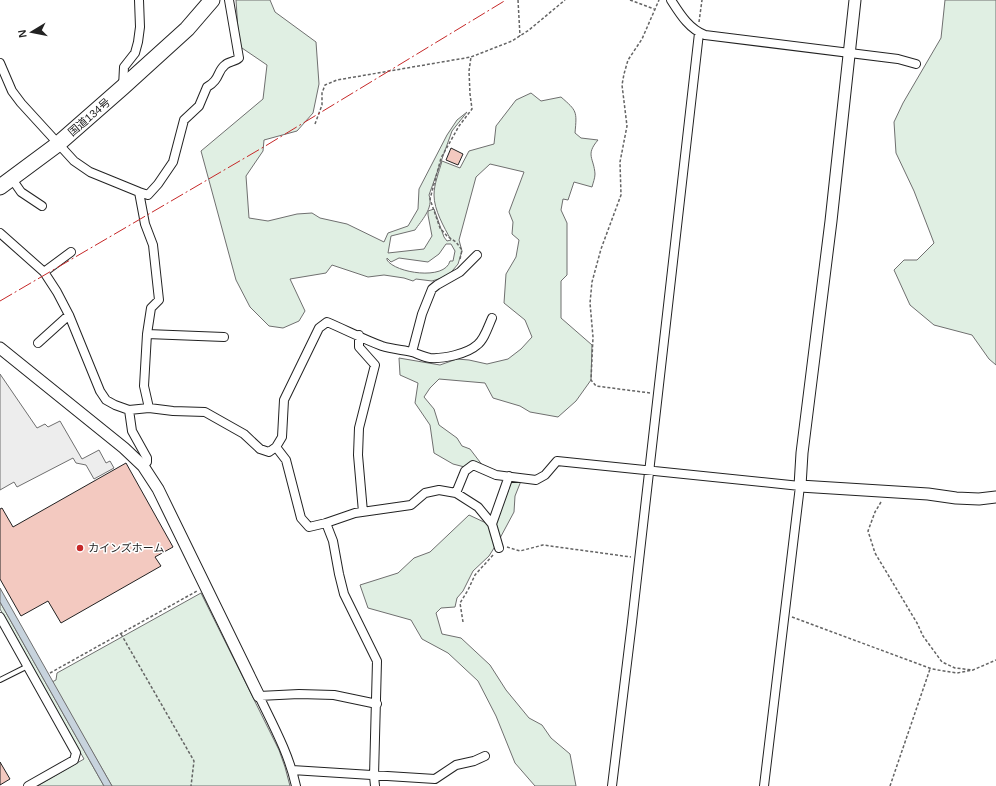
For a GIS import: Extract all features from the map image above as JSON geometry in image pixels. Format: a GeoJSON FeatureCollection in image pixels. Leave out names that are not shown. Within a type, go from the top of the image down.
{"type":"FeatureCollection","features":[{"type":"Feature","properties":{"kind":"highway","name":"国道134号"},"geometry":{"type":"LineString","coordinates":[[174,40],[187,25],[204,0]]}},
{"type":"Feature","properties":{"kind":"highway","name":"国道134号"},"geometry":{"type":"LineString","coordinates":[[6,183],[58,144],[123,87],[187,29],[212,0]]}},
{"type":"Feature","properties":{"kind":"street"},"geometry":{"type":"LineString","coordinates":[[123,87],[124,67],[135,53],[138,42],[140,27],[139,0]]}},
{"type":"Feature","properties":{"kind":"street"},"geometry":{"type":"LineString","coordinates":[[0,63],[12,90],[21,103],[74,161],[90,172],[148,195],[158,184],[173,162],[184,120],[199,106],[207,87],[214,83],[224,65],[239,58],[229,0]]}},
{"type":"Feature","properties":{"kind":"street"},"geometry":{"type":"LineString","coordinates":[[671,0],[691,27],[705,36],[898,59],[916,64]]}},
{"type":"Feature","properties":{"kind":"street"},"geometry":{"type":"LineString","coordinates":[[764,786],[800,486],[802,453],[831,221],[855,0]]}},
{"type":"Feature","properties":{"kind":"street"},"geometry":{"type":"LineString","coordinates":[[612,786],[658,394],[698,32]]}},
{"type":"Feature","properties":{"kind":"street"},"geometry":{"type":"LineString","coordinates":[[6,183],[42,206]]}},
{"type":"Feature","properties":{"kind":"street"},"geometry":{"type":"LineString","coordinates":[[139,192],[145,224],[153,245],[159,300],[151,308],[147,334],[144,386],[149,408]]}},
{"type":"Feature","properties":{"kind":"street"},"geometry":{"type":"LineString","coordinates":[[0,233],[44,272],[57,292],[69,315],[100,391],[106,400],[129,410],[149,408],[173,411],[205,412],[244,434],[260,449],[269,452],[276,447],[282,437],[284,400],[319,328],[327,322],[383,346],[412,352],[430,358],[450,356],[478,345],[492,318]]}},
{"type":"Feature","properties":{"kind":"street"},"geometry":{"type":"LineString","coordinates":[[44,272],[71,252]]}},
{"type":"Feature","properties":{"kind":"street"},"geometry":{"type":"LineString","coordinates":[[412,352],[422,314],[432,290],[437,285],[456,274],[477,255]]}},
{"type":"Feature","properties":{"kind":"street"},"geometry":{"type":"LineString","coordinates":[[38,343],[69,315]]}},
{"type":"Feature","properties":{"kind":"street"},"geometry":{"type":"LineString","coordinates":[[147,334],[224,337]]}},
{"type":"Feature","properties":{"kind":"street"},"geometry":{"type":"LineString","coordinates":[[359,335],[359,347],[375,365],[359,428],[358,455],[363,512]]}},
{"type":"Feature","properties":{"kind":"street"},"geometry":{"type":"LineString","coordinates":[[0,348],[124,448],[143,466],[158,489],[280,738],[292,770],[296,786]]}},
{"type":"Feature","properties":{"kind":"street"},"geometry":{"type":"LineString","coordinates":[[129,410],[132,431],[147,458],[147,462],[143,466]]}},
{"type":"Feature","properties":{"kind":"street"},"geometry":{"type":"LineString","coordinates":[[276,447],[286,460],[301,518],[309,527],[355,513],[411,505],[425,493],[439,490],[456,493],[478,507],[492,524],[499,548]]}},
{"type":"Feature","properties":{"kind":"street"},"geometry":{"type":"LineString","coordinates":[[456,493],[465,471],[472,465],[496,475],[536,480],[545,475],[557,460],[800,486],[928,494],[956,498],[979,499],[996,496]]}},
{"type":"Feature","properties":{"kind":"street"},"geometry":{"type":"LineString","coordinates":[[492,524],[509,476]]}},
{"type":"Feature","properties":{"kind":"street"},"geometry":{"type":"LineString","coordinates":[[326,523],[333,541],[344,594],[378,661],[374,776],[375,786]]}},
{"type":"Feature","properties":{"kind":"street"},"geometry":{"type":"LineString","coordinates":[[0,617],[76,753],[74,760],[28,786]]}},
{"type":"Feature","properties":{"kind":"street"},"geometry":{"type":"LineString","coordinates":[[259,696],[299,694],[334,695],[377,704]]}},
{"type":"Feature","properties":{"kind":"street"},"geometry":{"type":"LineString","coordinates":[[292,770],[374,776],[436,783],[456,764],[474,761],[485,756]]}},
{"type":"Feature","properties":{"kind":"lane"},"geometry":{"type":"LineString","coordinates":[[0,680],[28,666]]}},
{"type":"Feature","properties":{"kind":"path"},"geometry":{"type":"LineString","coordinates":[[518,0],[520,36]]}},
{"type":"Feature","properties":{"kind":"path"},"geometry":{"type":"LineString","coordinates":[[315,124],[322,106],[322,93],[325,85],[337,80],[471,57],[512,41],[565,0]]}},
{"type":"Feature","properties":{"kind":"path"},"geometry":{"type":"LineString","coordinates":[[630,0],[654,9]]}},
{"type":"Feature","properties":{"kind":"path"},"geometry":{"type":"LineString","coordinates":[[658,394],[596,386],[591,380],[593,336],[590,303],[592,282],[601,249],[621,195],[620,162],[627,126],[622,85],[624,74],[628,60],[642,39],[659,0]]}},
{"type":"Feature","properties":{"kind":"path"},"geometry":{"type":"LineString","coordinates":[[698,32],[702,0]]}},
{"type":"Feature","properties":{"kind":"path"},"geometry":{"type":"LineString","coordinates":[[456,274],[459,269],[462,250],[456,242],[447,236],[440,228],[430,199],[442,158],[459,126],[472,109],[469,71],[471,57]]}},
{"type":"Feature","properties":{"kind":"path"},"geometry":{"type":"LineString","coordinates":[[888,492],[875,512],[868,531],[875,553],[917,623],[923,636],[942,662],[955,668],[973,670]]}},
{"type":"Feature","properties":{"kind":"path"},"geometry":{"type":"LineString","coordinates":[[463,622],[460,603],[475,575],[499,548],[504,546],[520,551],[543,545],[639,558]]}},
{"type":"Feature","properties":{"kind":"path"},"geometry":{"type":"LineString","coordinates":[[50,673],[198,591]]}},
{"type":"Feature","properties":{"kind":"path"},"geometry":{"type":"LineString","coordinates":[[784,614],[930,668],[957,673],[973,670],[996,660]]}},
{"type":"Feature","properties":{"kind":"path"},"geometry":{"type":"LineString","coordinates":[[121,634],[194,761],[191,786]]}},
{"type":"Feature","properties":{"kind":"path"},"geometry":{"type":"LineString","coordinates":[[890,786],[930,668]]}},
{"type":"Feature","properties":{"kind":"green space"},"geometry":{"type":"Polygon","coordinates":[[[236,0],[270,0],[275,12],[316,42],[319,84],[313,113],[297,131],[264,140],[263,151],[246,176],[249,218],[268,221],[297,214],[312,213],[320,218],[347,224],[384,242],[388,233],[408,226],[418,209],[419,189],[447,135],[457,120],[467,112],[452,131],[429,195],[430,205],[426,214],[415,230],[391,236],[388,253],[424,249],[432,236],[428,211],[434,209],[444,237],[447,241],[451,240],[440,218],[434,201],[435,187],[442,161],[460,168],[469,151],[494,144],[496,126],[516,100],[531,93],[541,101],[561,97],[570,105],[576,116],[575,133],[581,138],[598,140],[591,153],[595,174],[592,187],[574,182],[568,200],[563,199],[561,210],[567,223],[567,275],[561,281],[561,318],[592,345],[591,380],[576,401],[558,417],[530,412],[520,406],[493,398],[485,383],[439,379],[424,397],[434,409],[439,425],[457,438],[462,446],[470,449],[483,466],[480,471],[453,464],[434,453],[430,425],[415,403],[418,383],[400,375],[399,358],[440,365],[457,359],[487,364],[508,359],[521,349],[532,337],[525,320],[504,303],[506,274],[516,257],[519,240],[512,234],[513,222],[509,212],[524,172],[490,164],[476,177],[459,240],[462,251],[458,264],[448,276],[432,281],[416,279],[413,281],[384,275],[368,277],[332,265],[326,273],[290,279],[305,311],[299,321],[283,328],[269,326],[250,307],[236,280],[201,151],[263,99],[267,65],[239,46],[236,0]],[[446,244],[439,254],[428,262],[399,258],[391,262],[387,258],[387,260],[392,265],[409,271],[430,273],[439,271],[446,267],[450,261],[453,261],[455,251],[451,244],[446,244]]]}},
{"type":"Feature","properties":{"kind":"green space"},"geometry":{"type":"Polygon","coordinates":[[[945,0],[996,0],[996,365],[989,359],[972,335],[934,325],[910,305],[894,270],[904,260],[917,260],[934,243],[914,191],[896,153],[894,122],[903,103],[941,38],[945,0]]]}},
{"type":"Feature","properties":{"kind":"green space"},"geometry":{"type":"Polygon","coordinates":[[[512,480],[521,481],[515,496],[514,512],[499,540],[489,556],[473,571],[463,591],[457,598],[455,607],[441,608],[436,613],[442,634],[461,638],[490,665],[506,690],[529,718],[542,725],[551,738],[570,754],[576,786],[535,786],[515,763],[496,716],[478,681],[448,653],[422,639],[411,620],[368,608],[360,585],[398,573],[414,558],[430,552],[469,515],[486,523],[496,520],[512,480]]]}},
{"type":"Feature","properties":{"kind":"green space"},"geometry":{"type":"Polygon","coordinates":[[[201,593],[279,750],[290,786],[112,786],[52,682],[56,680],[57,673],[201,593]]]}},
{"type":"Feature","properties":{"kind":"green space"},"geometry":{"type":"Polygon","coordinates":[[[0,602],[104,786],[37,786],[84,759],[0,609],[0,602]]]}},
{"type":"Feature","properties":{"kind":"shaded area"},"geometry":{"type":"Polygon","coordinates":[[[0,374],[37,428],[45,424],[48,427],[60,421],[82,459],[99,450],[106,463],[110,461],[114,468],[94,479],[86,465],[76,463],[73,458],[17,487],[14,482],[0,490],[0,374]]]}},
{"type":"Feature","properties":{"kind":"shaded area"},"geometry":{"type":"Polygon","coordinates":[[[0,588],[112,786],[104,786],[0,602],[0,588]]]}},
{"type":"Feature","properties":{"kind":"building"},"geometry":{"type":"Polygon","coordinates":[[[451,148],[463,154],[458,165],[446,160],[451,148]]]}},
{"type":"Feature","properties":{"kind":"building"},"geometry":{"type":"Polygon","coordinates":[[[126,463],[173,547],[155,557],[161,566],[61,623],[48,601],[21,616],[0,579],[0,509],[2,508],[13,527],[126,463]]]}},
{"type":"Feature","properties":{"kind":"building"},"geometry":{"type":"Polygon","coordinates":[[[0,762],[10,779],[0,785],[0,762]]]}},
{"type":"Feature","properties":{"kind":"power"},"geometry":{"type":"LineString","coordinates":[[0,301],[267,145],[506,0]]}},
{"type":"Feature","properties":{"kind":"place","name":"カインズホーム"},"geometry":{"type":"Point","coordinates":[80,548]}}]}
